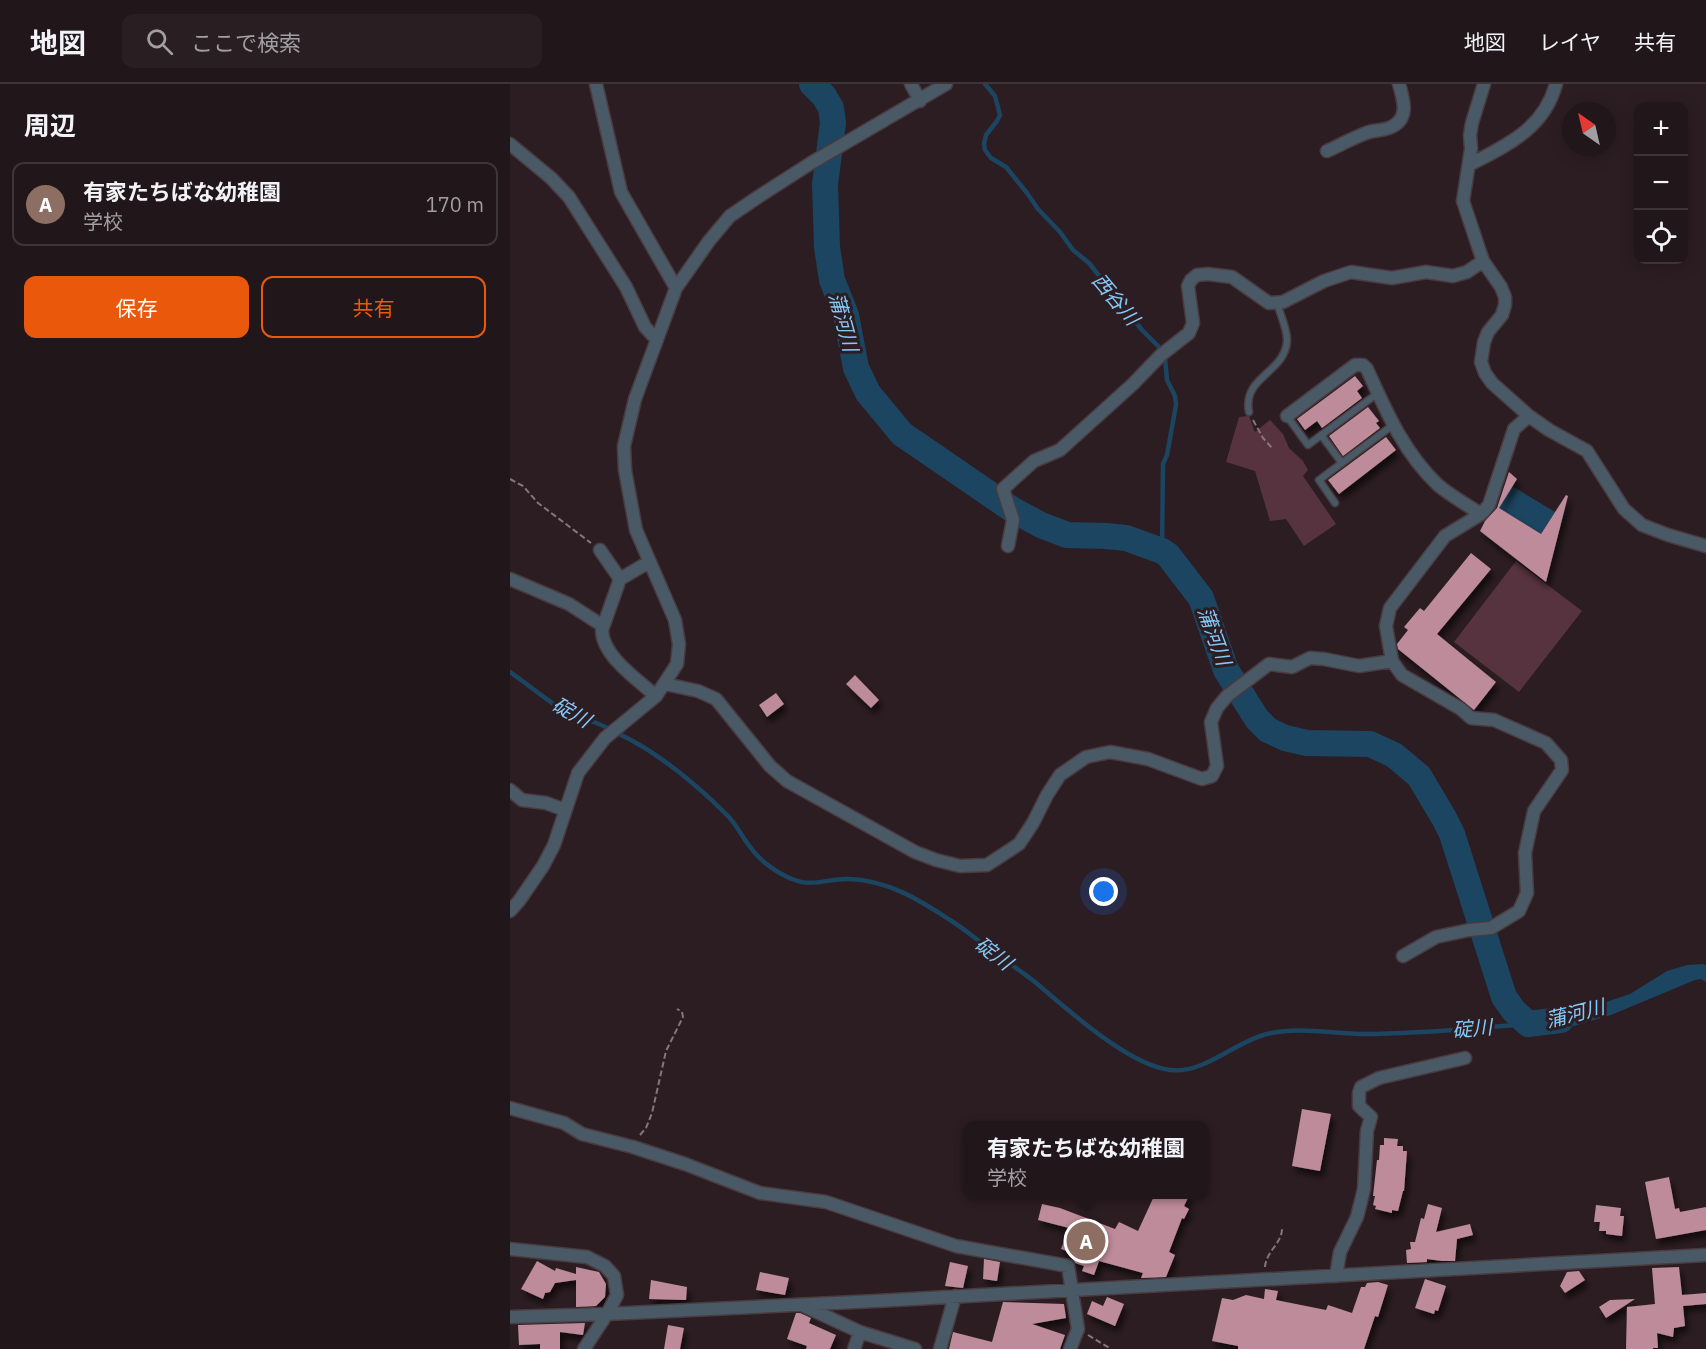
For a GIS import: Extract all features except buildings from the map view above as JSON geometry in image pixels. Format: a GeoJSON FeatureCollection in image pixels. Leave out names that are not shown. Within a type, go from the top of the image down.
{"type":"FeatureCollection","features":[{"type":"Feature","properties":{"kind":"street"},"geometry":{"type":"LineString","coordinates":[[596,84],[621,192],[676,288]]}},
{"type":"Feature","properties":{"kind":"street"},"geometry":{"type":"LineString","coordinates":[[910,84],[920,100]]}},
{"type":"Feature","properties":{"kind":"street"},"geometry":{"type":"LineString","coordinates":[[510,911],[543,866],[550,852],[578,773],[605,738],[656,696],[677,664],[679,644],[675,620],[636,530],[624,446],[635,399],[676,288],[709,241],[730,216],[811,163],[946,84]]}},
{"type":"Feature","properties":{"kind":"street"},"geometry":{"type":"LineString","coordinates":[[1327,151],[1369,132],[1395,125],[1404,111],[1405,103],[1399,84]]}},
{"type":"Feature","properties":{"kind":"street"},"geometry":{"type":"LineString","coordinates":[[1484,84],[1472,123],[1469,165],[1463,201],[1483,261],[1501,287],[1505,297],[1502,315],[1488,332],[1484,342],[1481,362],[1485,373],[1492,383],[1529,416],[1587,451],[1624,509],[1642,525],[1668,536],[1706,546]]}},
{"type":"Feature","properties":{"kind":"street"},"geometry":{"type":"LineString","coordinates":[[1469,165],[1516,139],[1543,115],[1554,94],[1556,84]]}},
{"type":"Feature","properties":{"kind":"street"},"geometry":{"type":"LineString","coordinates":[[510,144],[551,178],[569,197],[626,287],[645,327],[657,340]]}},
{"type":"Feature","properties":{"kind":"street"},"geometry":{"type":"LineString","coordinates":[[1008,546],[1013,520],[1004,489],[1034,461],[1060,450],[1133,384],[1162,354],[1189,333],[1193,323],[1188,286],[1197,275],[1208,273],[1232,278],[1261,299],[1269,303],[1276,303],[1283,302],[1324,281],[1351,272],[1392,278],[1426,272],[1453,276],[1467,272],[1483,261]]}},
{"type":"Feature","properties":{"kind":"street"},"geometry":{"type":"LineString","coordinates":[[1287,416],[1355,365],[1363,365],[1401,440],[1440,486],[1481,514]]}},
{"type":"Feature","properties":{"kind":"street"},"geometry":{"type":"LineString","coordinates":[[1403,956],[1436,937],[1491,928],[1520,911],[1527,893],[1525,853],[1534,811],[1562,770],[1561,760],[1546,743],[1494,720],[1471,718],[1461,709],[1402,675],[1392,661],[1386,626],[1390,608],[1445,536],[1481,514],[1488,505],[1514,429],[1529,416]]}},
{"type":"Feature","properties":{"kind":"street"},"geometry":{"type":"LineString","coordinates":[[600,550],[620,579]]}},
{"type":"Feature","properties":{"kind":"street"},"geometry":{"type":"LineString","coordinates":[[649,561],[620,579],[603,626],[602,639],[615,660],[656,696]]}},
{"type":"Feature","properties":{"kind":"street"},"geometry":{"type":"LineString","coordinates":[[510,579],[569,604],[603,626]]}},
{"type":"Feature","properties":{"kind":"street"},"geometry":{"type":"LineString","coordinates":[[665,684],[698,691],[716,699],[770,766],[787,781],[915,852],[960,866],[987,865],[1019,843],[1060,775],[1086,757],[1110,752],[1148,759],[1202,780],[1212,776],[1217,766],[1211,722],[1217,708],[1227,696],[1269,664],[1292,667],[1310,658],[1359,666],[1392,661]]}},
{"type":"Feature","properties":{"kind":"street"},"geometry":{"type":"LineString","coordinates":[[510,790],[522,800],[546,803],[564,810]]}},
{"type":"Feature","properties":{"kind":"street"},"geometry":{"type":"LineString","coordinates":[[510,891],[519,901]]}},
{"type":"Feature","properties":{"kind":"street"},"geometry":{"type":"LineString","coordinates":[[1336,1276],[1340,1252],[1357,1217],[1364,1189],[1367,1138],[1371,1117],[1359,1106],[1361,1087],[1378,1078],[1465,1058]]}},
{"type":"Feature","properties":{"kind":"street"},"geometry":{"type":"LineString","coordinates":[[510,1108],[564,1123],[582,1134],[685,1164],[760,1193],[826,1202],[956,1246],[1068,1266],[1078,1329],[1070,1349]]}},
{"type":"Feature","properties":{"kind":"street"},"geometry":{"type":"LineString","coordinates":[[510,1249],[587,1257],[605,1266],[614,1276],[617,1295],[584,1349]]}},
{"type":"Feature","properties":{"kind":"street"},"geometry":{"type":"LineString","coordinates":[[510,1317],[800,1305],[1706,1255]]}},
{"type":"Feature","properties":{"kind":"street"},"geometry":{"type":"LineString","coordinates":[[940,1349],[955,1296]]}},
{"type":"Feature","properties":{"kind":"street"},"geometry":{"type":"LineString","coordinates":[[800,1305],[860,1332],[915,1349]]}},
{"type":"Feature","properties":{"kind":"street"},"geometry":{"type":"LineString","coordinates":[[854,1349],[860,1332]]}},
{"type":"Feature","properties":{"kind":"lane"},"geometry":{"type":"LineString","coordinates":[[1249,412],[1248,394],[1276,364],[1286,348],[1286,332],[1276,303]]}},
{"type":"Feature","properties":{"kind":"lane"},"geometry":{"type":"LineString","coordinates":[[1287,416],[1308,445],[1378,393]]}},
{"type":"Feature","properties":{"kind":"lane"},"geometry":{"type":"LineString","coordinates":[[1335,503],[1318,480],[1393,425]]}},
{"type":"Feature","properties":{"kind":"lane"},"geometry":{"type":"LineString","coordinates":[[1321,435],[1342,463]]}},
{"type":"Feature","properties":{"kind":"path"},"geometry":{"type":"LineString","coordinates":[[1249,412],[1257,429],[1272,448]]}},
{"type":"Feature","properties":{"kind":"path"},"geometry":{"type":"LineString","coordinates":[[510,479],[523,486],[538,503],[600,550]]}},
{"type":"Feature","properties":{"kind":"path"},"geometry":{"type":"LineString","coordinates":[[633,1147],[646,1128],[652,1113],[664,1059],[683,1017],[682,1012],[677,1009]]}},
{"type":"Feature","properties":{"kind":"path"},"geometry":{"type":"LineString","coordinates":[[1266,1280],[1265,1263],[1269,1253],[1281,1237],[1282,1227]]}},
{"type":"Feature","properties":{"kind":"path"},"geometry":{"type":"LineString","coordinates":[[1078,1329],[1111,1349]]}},
{"type":"Feature","properties":{"kind":"shaded area"},"geometry":{"type":"Polygon","coordinates":[[[1249,416],[1255,432],[1270,420],[1283,434],[1289,448],[1303,461],[1308,470],[1303,476],[1336,524],[1304,546],[1286,519],[1270,521],[1255,471],[1226,462],[1239,417],[1249,416]]]}},
{"type":"Feature","properties":{"kind":"shaded area"},"geometry":{"type":"Polygon","coordinates":[[[1516,561],[1582,611],[1519,692],[1454,642],[1516,561]]]}},
{"type":"Feature","properties":{"kind":"water"},"geometry":{"type":"Polygon","coordinates":[[[1512,486],[1555,512],[1541,534],[1499,508],[1512,486]]]}},
{"type":"Feature","properties":{"kind":"water"},"geometry":{"type":"Polygon","coordinates":[[[1687,965],[1706,965],[1706,982],[1701,979],[1695,980],[1611,1015],[1574,1026],[1541,1029],[1528,1024],[1543,1015],[1571,1011],[1630,994],[1667,971],[1687,965]]]}},
{"type":"Feature","properties":{"kind":"waterway","name":"蒲河川"},"geometry":{"type":"LineString","coordinates":[[812,84],[824,96],[831,108],[833,123],[825,184],[827,247],[832,280],[846,315],[856,368],[868,393],[902,434],[1013,510],[1041,525],[1067,535],[1126,538],[1168,555],[1201,598],[1226,670],[1257,719],[1268,730],[1285,738],[1307,743],[1370,744],[1394,755],[1419,776],[1452,834],[1504,997],[1514,1011],[1528,1024],[1561,1020]]}},
{"type":"Feature","properties":{"kind":"waterway","name":"西谷川"},"geometry":{"type":"LineString","coordinates":[[985,84],[995,96],[1000,115],[986,135],[985,150],[991,158],[1006,167],[1038,209],[1073,250],[1089,263],[1142,330],[1160,348],[1165,358],[1167,380],[1175,396],[1176,405],[1167,455],[1163,464],[1162,551]]}},
{"type":"Feature","properties":{"kind":"waterway","name":"碇川"},"geometry":{"type":"LineString","coordinates":[[510,672],[567,713],[613,731],[643,747],[669,765],[727,815],[755,853],[775,870],[800,882],[863,880],[902,892],[956,924],[1035,982],[1117,1047],[1153,1066],[1170,1070],[1195,1067],[1255,1038],[1279,1032],[1304,1030],[1386,1034],[1528,1024]]}},
{"type":"Feature","properties":{"kind":"place","name":"有家たちばな幼稚園"},"geometry":{"type":"Point","coordinates":[1086,1241]}}]}
